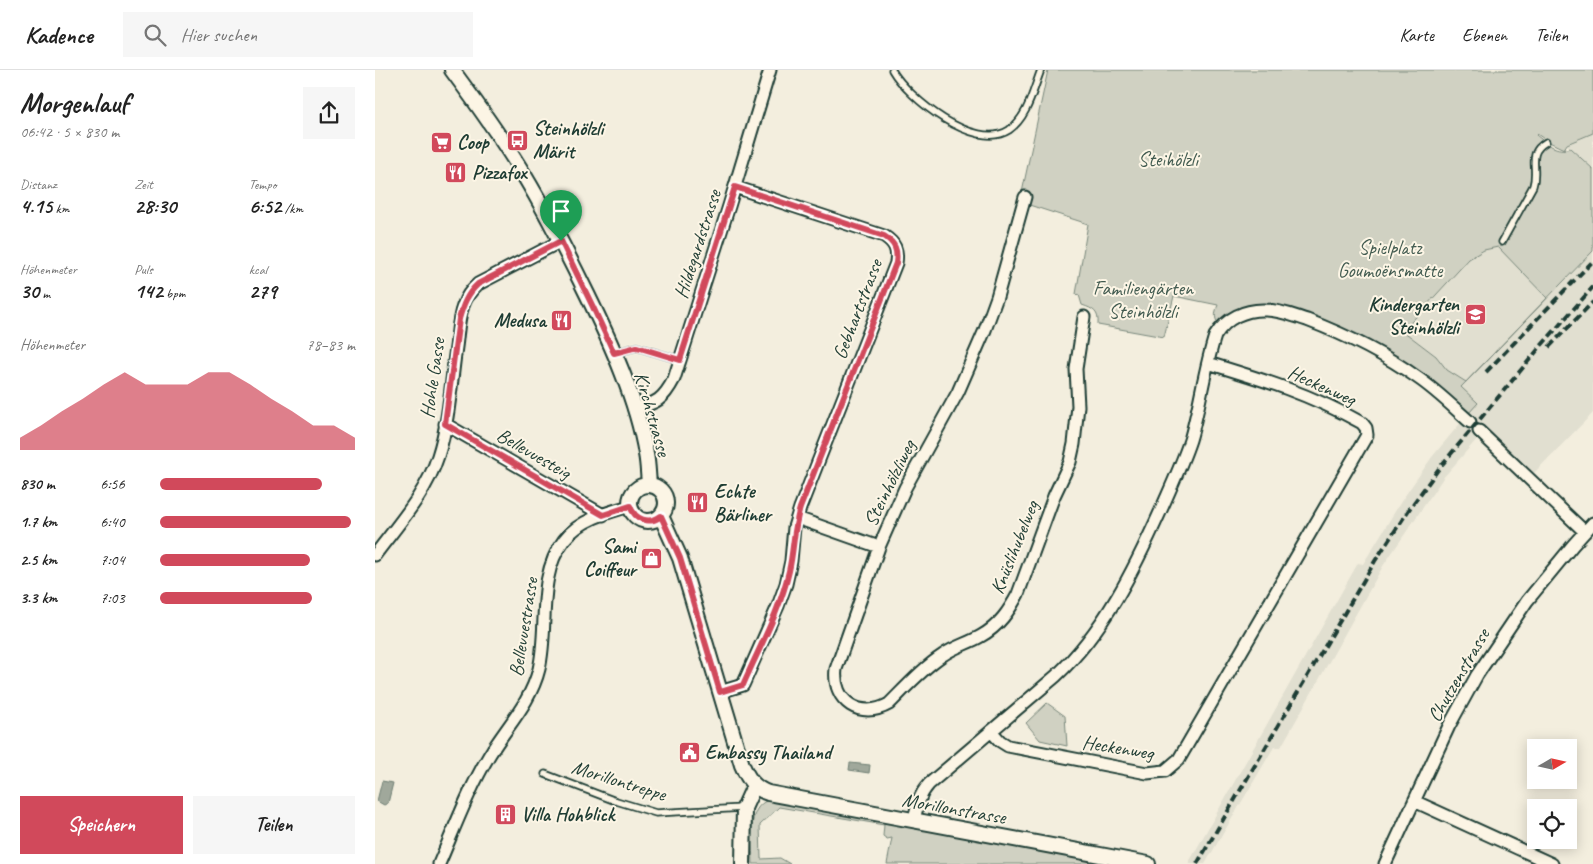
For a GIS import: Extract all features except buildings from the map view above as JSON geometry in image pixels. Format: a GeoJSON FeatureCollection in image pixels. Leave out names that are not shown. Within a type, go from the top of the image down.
{"type":"FeatureCollection","features":[{"type":"Feature","properties":{"kind":"street","name":"Kirchstrasse"},"geometry":{"type":"LineString","coordinates":[[451,70],[479,107],[519,167],[561,241],[593,307],[614,353],[634,409],[646,453],[649,484]]}},
{"type":"Feature","properties":{"kind":"street","name":"Hildegardstrasse"},"geometry":{"type":"LineString","coordinates":[[634,409],[649,405],[664,396],[673,379],[735,187],[770,70]]}},
{"type":"Feature","properties":{"kind":"street","name":"Gebhartstrasse"},"geometry":{"type":"LineString","coordinates":[[735,187],[884,236],[891,240],[897,253],[896,263],[797,518]]}},
{"type":"Feature","properties":{"kind":"street","name":"Steinhölzliweg"},"geometry":{"type":"LineString","coordinates":[[797,518],[879,547],[905,488],[958,392],[982,338],[997,297],[1025,196]]}},
{"type":"Feature","properties":{"kind":"street","name":"Hohle Gasse"},"geometry":{"type":"LineString","coordinates":[[375,555],[430,478],[439,454],[445,424],[459,319],[471,290],[478,284],[561,241]]}},
{"type":"Feature","properties":{"kind":"street"},"geometry":{"type":"LineString","coordinates":[[914,821],[922,792],[929,784],[1072,661],[1101,623],[1144,547],[1184,458],[1215,336],[1220,328],[1233,317],[1248,311],[1267,310],[1282,312],[1321,325],[1384,355],[1429,387],[1470,422]]}},
{"type":"Feature","properties":{"kind":"street","name":"Knüslihubelweg"},"geometry":{"type":"LineString","coordinates":[[879,547],[841,652],[835,680],[838,691],[849,704],[869,711],[889,704],[929,665],[944,654],[993,628],[1011,608],[1051,505],[1070,462],[1077,424],[1077,368],[1084,317]]}},
{"type":"Feature","properties":{"kind":"street","name":"Heckenweg"},"geometry":{"type":"LineString","coordinates":[[991,731],[1000,741],[1009,746],[1147,773],[1165,771],[1179,759],[1367,435],[1366,428],[1362,423],[1319,400],[1289,388],[1208,363]]}},
{"type":"Feature","properties":{"kind":"street","name":"Bellevuesteig"},"geometry":{"type":"LineString","coordinates":[[445,424],[603,515]]}},
{"type":"Feature","properties":{"kind":"street"},"geometry":{"type":"LineString","coordinates":[[1479,431],[1589,528]]}},
{"type":"Feature","properties":{"kind":"street","name":"Kirchstrasse"},"geometry":{"type":"LineString","coordinates":[[630,506],[632,495],[635,491],[639,487],[649,484],[659,488],[665,496],[667,506],[661,516],[680,558],[744,770],[754,786]]}},
{"type":"Feature","properties":{"kind":"street"},"geometry":{"type":"LineString","coordinates":[[630,506],[636,516],[645,521],[651,521],[661,516]]}},
{"type":"Feature","properties":{"kind":"street","name":"Bellevuestrasse"},"geometry":{"type":"LineString","coordinates":[[439,864],[478,775],[528,698],[535,681],[542,651],[547,586],[551,566],[557,551],[572,531],[581,525],[630,506]]}},
{"type":"Feature","properties":{"kind":"street"},"geometry":{"type":"LineString","coordinates":[[720,692],[743,685],[786,584],[797,518]]}},
{"type":"Feature","properties":{"kind":"street","name":"Chutzenstrasse"},"geometry":{"type":"LineString","coordinates":[[1385,864],[1449,726],[1481,668],[1527,601],[1589,528]]}},
{"type":"Feature","properties":{"kind":"street"},"geometry":{"type":"LineString","coordinates":[[743,864],[744,808],[754,786]]}},
{"type":"Feature","properties":{"kind":"street","name":"Morillonstrasse"},"geometry":{"type":"LineString","coordinates":[[754,786],[768,793],[1148,864]]}},
{"type":"Feature","properties":{"kind":"street"},"geometry":{"type":"LineString","coordinates":[[1414,801],[1552,864]]}},
{"type":"Feature","properties":{"kind":"lane"},"geometry":{"type":"LineString","coordinates":[[892,70],[910,93],[940,117],[972,131],[994,135],[1010,129],[1026,109],[1041,70]]}},
{"type":"Feature","properties":{"kind":"lane"},"geometry":{"type":"LineString","coordinates":[[1502,242],[1533,186],[1536,148],[1546,142]]}},
{"type":"Feature","properties":{"kind":"lane"},"geometry":{"type":"LineString","coordinates":[[614,353],[637,347],[680,360]]}},
{"type":"Feature","properties":{"kind":"lane","name":"Morillontreppe"},"geometry":{"type":"LineString","coordinates":[[545,774],[613,800],[656,813],[744,808]]}},
{"type":"Feature","properties":{"kind":"shaded area"},"geometry":{"type":"Polygon","coordinates":[[[1593,133],[1593,169],[1567,145],[1593,133]]]}},
{"type":"Feature","properties":{"kind":"shaded area"},"geometry":{"type":"Polygon","coordinates":[[[1498,246],[1547,298],[1473,375],[1593,251],[1593,413],[1532,475],[1485,430],[1443,478],[1383,566],[1281,747],[1274,747],[1205,864],[1188,864],[1358,563],[1363,564],[1402,500],[1432,457],[1468,414],[1461,387],[1466,382],[1447,370],[1436,356],[1403,331],[1469,259],[1484,250],[1498,246]]]}},
{"type":"Feature","properties":{"kind":"shaded area"},"geometry":{"type":"Polygon","coordinates":[[[850,763],[870,765],[869,773],[849,770],[850,763]]]}},
{"type":"Feature","properties":{"kind":"shaded area"},"geometry":{"type":"Polygon","coordinates":[[[382,781],[393,783],[388,803],[384,805],[377,801],[382,781]]]}},
{"type":"Feature","properties":{"kind":"green space"},"geometry":{"type":"Polygon","coordinates":[[[1048,70],[1593,70],[1593,133],[1567,144],[1564,149],[1570,148],[1593,169],[1593,251],[1489,359],[1547,298],[1498,247],[1484,250],[1469,259],[1403,331],[1436,356],[1447,370],[1466,382],[1461,387],[1478,403],[1468,414],[1408,365],[1368,341],[1346,336],[1268,309],[1218,324],[1215,314],[1218,305],[1174,296],[1164,337],[1098,325],[1097,314],[1090,308],[1082,305],[1079,295],[1076,294],[1088,224],[1020,202],[1048,70]],[[1536,135],[1548,144],[1564,149],[1536,135]]]}},
{"type":"Feature","properties":{"kind":"green space"},"geometry":{"type":"Polygon","coordinates":[[[1047,703],[1065,716],[1067,746],[1040,740],[1026,723],[1047,703]]]}},
{"type":"Feature","properties":{"kind":"green space"},"geometry":{"type":"Polygon","coordinates":[[[769,800],[1108,864],[887,864],[892,838],[887,839],[883,836],[884,825],[779,807],[760,825],[761,859],[780,858],[790,864],[753,864],[753,818],[761,804],[769,800]]]}},
{"type":"Feature","properties":{"kind":"railway"},"geometry":{"type":"LineString","coordinates":[[1486,372],[1593,261]]}},
{"type":"Feature","properties":{"kind":"railway"},"geometry":{"type":"LineString","coordinates":[[1197,864],[1375,561],[1410,508],[1440,467],[1593,287]]}},
{"type":"Feature","properties":{"kind":"railway"},"geometry":{"type":"LineString","coordinates":[[1549,347],[1593,302]]}},
{"type":"Feature","properties":{"kind":"place","name":"Steinhölzli Märit"},"geometry":{"type":"Point","coordinates":[517,140]}},
{"type":"Feature","properties":{"kind":"place","name":"Coop"},"geometry":{"type":"Point","coordinates":[441,142]}},
{"type":"Feature","properties":{"kind":"place","name":"Pizzafox"},"geometry":{"type":"Point","coordinates":[456,172]}},
{"type":"Feature","properties":{"kind":"place","name":"Kindergarten Steinhölzli"},"geometry":{"type":"Point","coordinates":[1475,315]}},
{"type":"Feature","properties":{"kind":"place","name":"Medusa"},"geometry":{"type":"Point","coordinates":[562,320]}},
{"type":"Feature","properties":{"kind":"place","name":"Echte Bärliner"},"geometry":{"type":"Point","coordinates":[698,502]}},
{"type":"Feature","properties":{"kind":"place","name":"Sami Coiffeur"},"geometry":{"type":"Point","coordinates":[652,558]}},
{"type":"Feature","properties":{"kind":"place","name":"Embassy Thailand"},"geometry":{"type":"Point","coordinates":[689,752]}},
{"type":"Feature","properties":{"kind":"place","name":"Villa Hohblick"},"geometry":{"type":"Point","coordinates":[505,814]}},
{"type":"Feature","properties":{"kind":"route"},"geometry":{"type":"LineString","coordinates":[[735,187],[884,236],[891,240],[895,246],[897,253],[896,263],[800,508],[794,527],[789,572],[782,595],[743,685],[720,692],[686,575],[661,516],[651,521],[645,521],[636,516],[630,506],[603,515],[445,424],[459,319],[471,290],[478,284],[561,241],[614,353],[637,347],[680,360],[735,187]]}},
{"type":"Feature","properties":{"kind":"park label","name":"Steihölzli"},"geometry":{"type":"Point","coordinates":[1168,159]}},
{"type":"Feature","properties":{"kind":"park label","name":"Spielplatz Goumoënsmatte"},"geometry":{"type":"Point","coordinates":[1390,258]}},
{"type":"Feature","properties":{"kind":"park label","name":"Familiengärten Steinhölzli"},"geometry":{"type":"Point","coordinates":[1143,300]}}]}
